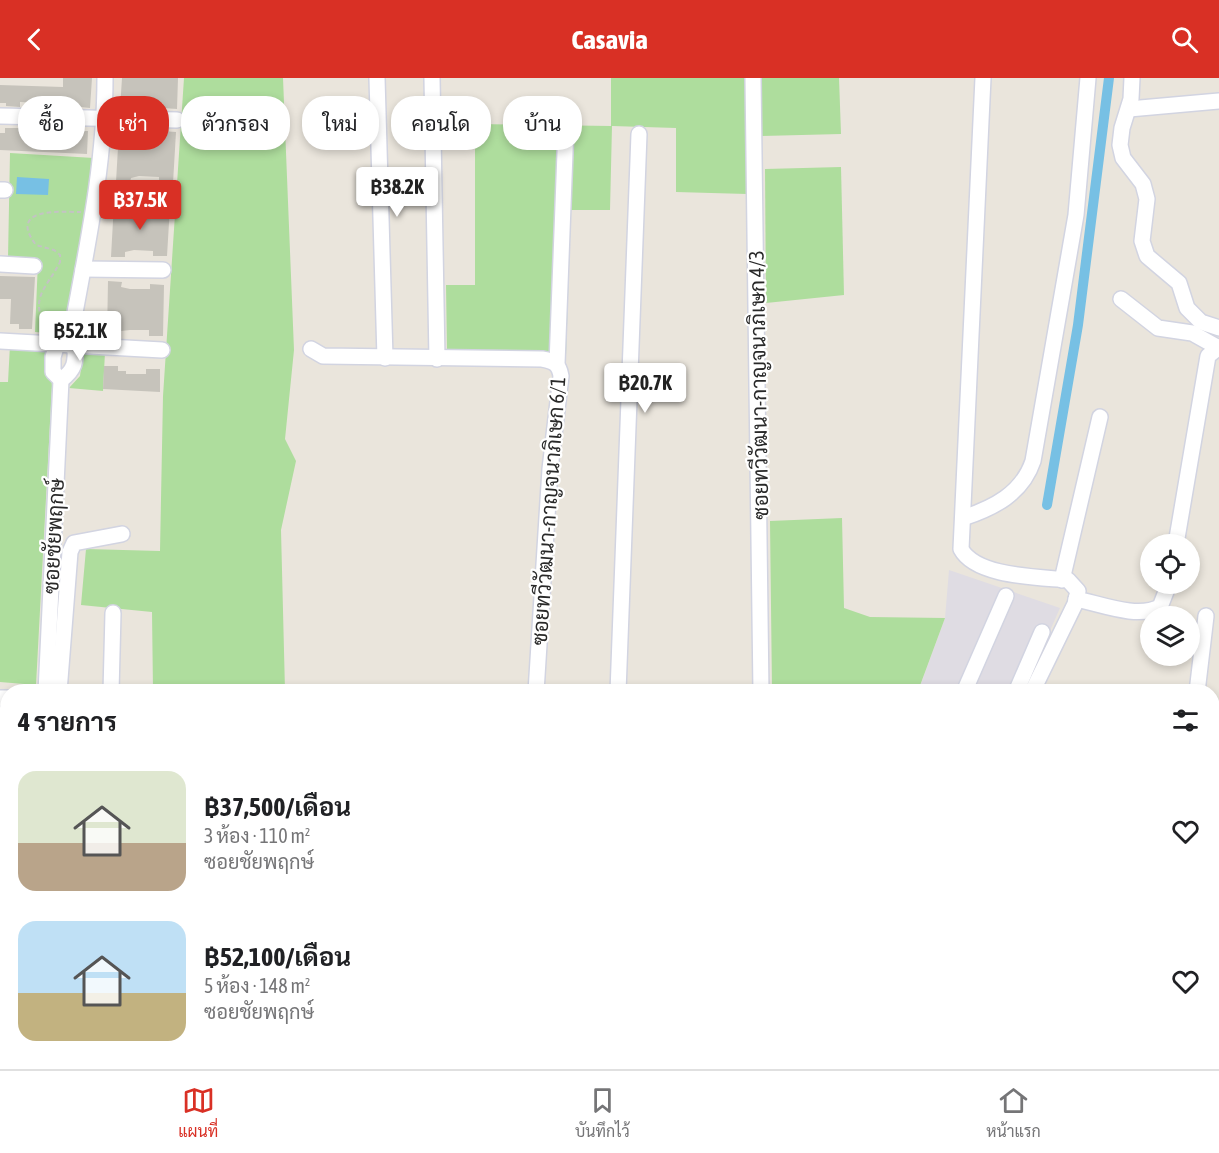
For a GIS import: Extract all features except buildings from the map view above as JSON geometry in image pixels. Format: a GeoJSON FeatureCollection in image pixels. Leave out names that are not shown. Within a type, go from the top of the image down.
{"type":"FeatureCollection","features":[{"type":"Feature","properties":{"kind":"street","name":"ซอยชัยพฤกษ์"},"geometry":{"type":"LineString","coordinates":[[105,78],[105,96]]}},
{"type":"Feature","properties":{"kind":"street"},"geometry":{"type":"LineString","coordinates":[[377,78],[385,358]]}},
{"type":"Feature","properties":{"kind":"street"},"geometry":{"type":"LineString","coordinates":[[432,78],[436,359]]}},
{"type":"Feature","properties":{"kind":"street","name":"ซอยทวีวัฒนา-กาญจนาภิเษก 4/3"},"geometry":{"type":"LineString","coordinates":[[753,78],[761,684]]}},
{"type":"Feature","properties":{"kind":"street"},"geometry":{"type":"LineString","coordinates":[[983,78],[961,549],[966,558],[974,564],[994,570],[1068,580],[1078,591],[1036,684]]}},
{"type":"Feature","properties":{"kind":"street"},"geometry":{"type":"LineString","coordinates":[[963,518],[990,509],[1028,477],[1076,215],[1088,78]]}},
{"type":"Feature","properties":{"kind":"street"},"geometry":{"type":"LineString","coordinates":[[1132,78],[1130,108],[1122,128],[1120,145],[1123,158],[1143,184],[1147,199],[1142,241],[1147,256],[1179,283],[1187,308],[1201,322],[1219,328]]}},
{"type":"Feature","properties":{"kind":"street"},"geometry":{"type":"LineString","coordinates":[[1130,108],[1219,101]]}},
{"type":"Feature","properties":{"kind":"street"},"geometry":{"type":"LineString","coordinates":[[0,116],[97,118]]}},
{"type":"Feature","properties":{"kind":"street"},"geometry":{"type":"LineString","coordinates":[[169,120],[177,120]]}},
{"type":"Feature","properties":{"kind":"street"},"geometry":{"type":"LineString","coordinates":[[618,684],[639,134]]}},
{"type":"Feature","properties":{"kind":"street","name":"ซอยชัยพฤกษ์"},"geometry":{"type":"LineString","coordinates":[[46,684],[61,380],[53,372],[53,357],[67,345],[97,192],[102,150]]}},
{"type":"Feature","properties":{"kind":"street"},"geometry":{"type":"LineString","coordinates":[[557,364],[565,150]]}},
{"type":"Feature","properties":{"kind":"street"},"geometry":{"type":"LineString","coordinates":[[97,192],[170,192]]}},
{"type":"Feature","properties":{"kind":"street"},"geometry":{"type":"LineString","coordinates":[[0,264],[34,266]]}},
{"type":"Feature","properties":{"kind":"street"},"geometry":{"type":"LineString","coordinates":[[83,269],[163,270]]}},
{"type":"Feature","properties":{"kind":"street"},"geometry":{"type":"LineString","coordinates":[[1121,299],[1158,328],[1192,333],[1218,347],[1208,356],[1178,534]]}},
{"type":"Feature","properties":{"kind":"street"},"geometry":{"type":"LineString","coordinates":[[1201,322],[1201,338]]}},
{"type":"Feature","properties":{"kind":"street"},"geometry":{"type":"LineString","coordinates":[[0,341],[162,350]]}},
{"type":"Feature","properties":{"kind":"street","name":"ซอยชัยพฤกษ์"},"geometry":{"type":"LineString","coordinates":[[61,380],[71,373],[76,360],[67,345]]}},
{"type":"Feature","properties":{"kind":"street","name":"ซอยทวีวัฒนา-กาญจนาภิเษก 6/1"},"geometry":{"type":"LineString","coordinates":[[310,349],[323,356],[542,359],[557,364],[561,376],[550,469],[537,684]]}},
{"type":"Feature","properties":{"kind":"street"},"geometry":{"type":"LineString","coordinates":[[1062,579],[1100,417]]}},
{"type":"Feature","properties":{"kind":"street"},"geometry":{"type":"LineString","coordinates":[[60,684],[70,552],[74,543],[122,534]]}},
{"type":"Feature","properties":{"kind":"street"},"geometry":{"type":"LineString","coordinates":[[1076,599],[1137,612],[1151,612],[1160,607],[1165,594]]}},
{"type":"Feature","properties":{"kind":"street"},"geometry":{"type":"LineString","coordinates":[[968,684],[1006,596]]}},
{"type":"Feature","properties":{"kind":"street"},"geometry":{"type":"LineString","coordinates":[[111,684],[114,614]]}},
{"type":"Feature","properties":{"kind":"street"},"geometry":{"type":"LineString","coordinates":[[1198,684],[1206,616]]}},
{"type":"Feature","properties":{"kind":"street"},"geometry":{"type":"LineString","coordinates":[[1019,684],[1042,632]]}},
{"type":"Feature","properties":{"kind":"path"},"geometry":{"type":"LineString","coordinates":[[67,345],[46,327],[39,298],[44,285],[60,262],[60,255],[54,250],[36,244],[28,231],[35,215],[44,212],[93,212]]}},
{"type":"Feature","properties":{"kind":"shaded area"},"geometry":{"type":"Polygon","coordinates":[[[949,570],[1060,608],[1026,684],[921,684],[945,618],[949,570]]]}},
{"type":"Feature","properties":{"kind":"green space"},"geometry":{"type":"Polygon","coordinates":[[[184,78],[283,78],[284,96],[183,96],[184,78]]]}},
{"type":"Feature","properties":{"kind":"green space"},"geometry":{"type":"Polygon","coordinates":[[[611,78],[746,78],[747,194],[676,192],[676,128],[612,126],[610,210],[571,210],[566,355],[447,349],[446,285],[475,285],[475,150],[491,150],[491,124],[503,124],[503,150],[582,150],[582,126],[611,126],[611,78]]]}},
{"type":"Feature","properties":{"kind":"green space"},"geometry":{"type":"Polygon","coordinates":[[[762,78],[839,78],[841,134],[762,136],[762,78]]]}},
{"type":"Feature","properties":{"kind":"green space"},"geometry":{"type":"Polygon","coordinates":[[[181,123],[181,150],[286,150],[294,350],[285,439],[296,461],[281,530],[285,684],[153,684],[152,612],[81,605],[86,549],[160,551],[163,396],[181,123]]]}},
{"type":"Feature","properties":{"kind":"green space"},"geometry":{"type":"Polygon","coordinates":[[[10,153],[94,158],[66,326],[61,334],[35,332],[38,261],[8,258],[10,153]]]}},
{"type":"Feature","properties":{"kind":"green space"},"geometry":{"type":"Polygon","coordinates":[[[841,167],[844,295],[766,303],[765,169],[841,167]]]}},
{"type":"Feature","properties":{"kind":"green space"},"geometry":{"type":"Polygon","coordinates":[[[10,345],[49,352],[52,386],[36,684],[0,682],[0,382],[8,382],[10,345]]]}},
{"type":"Feature","properties":{"kind":"green space"},"geometry":{"type":"Polygon","coordinates":[[[83,352],[105,352],[103,391],[69,388],[80,376],[83,352]]]}},
{"type":"Feature","properties":{"kind":"green space"},"geometry":{"type":"Polygon","coordinates":[[[842,518],[844,608],[870,617],[945,618],[921,684],[772,684],[770,521],[842,518]]]}},
{"type":"Feature","properties":{"kind":"water"},"geometry":{"type":"Polygon","coordinates":[[[17,177],[49,179],[48,195],[16,194],[17,177]]]}},
{"type":"Feature","properties":{"kind":"waterway"},"geometry":{"type":"LineString","coordinates":[[1047,505],[1078,325],[1109,78]]}}]}
